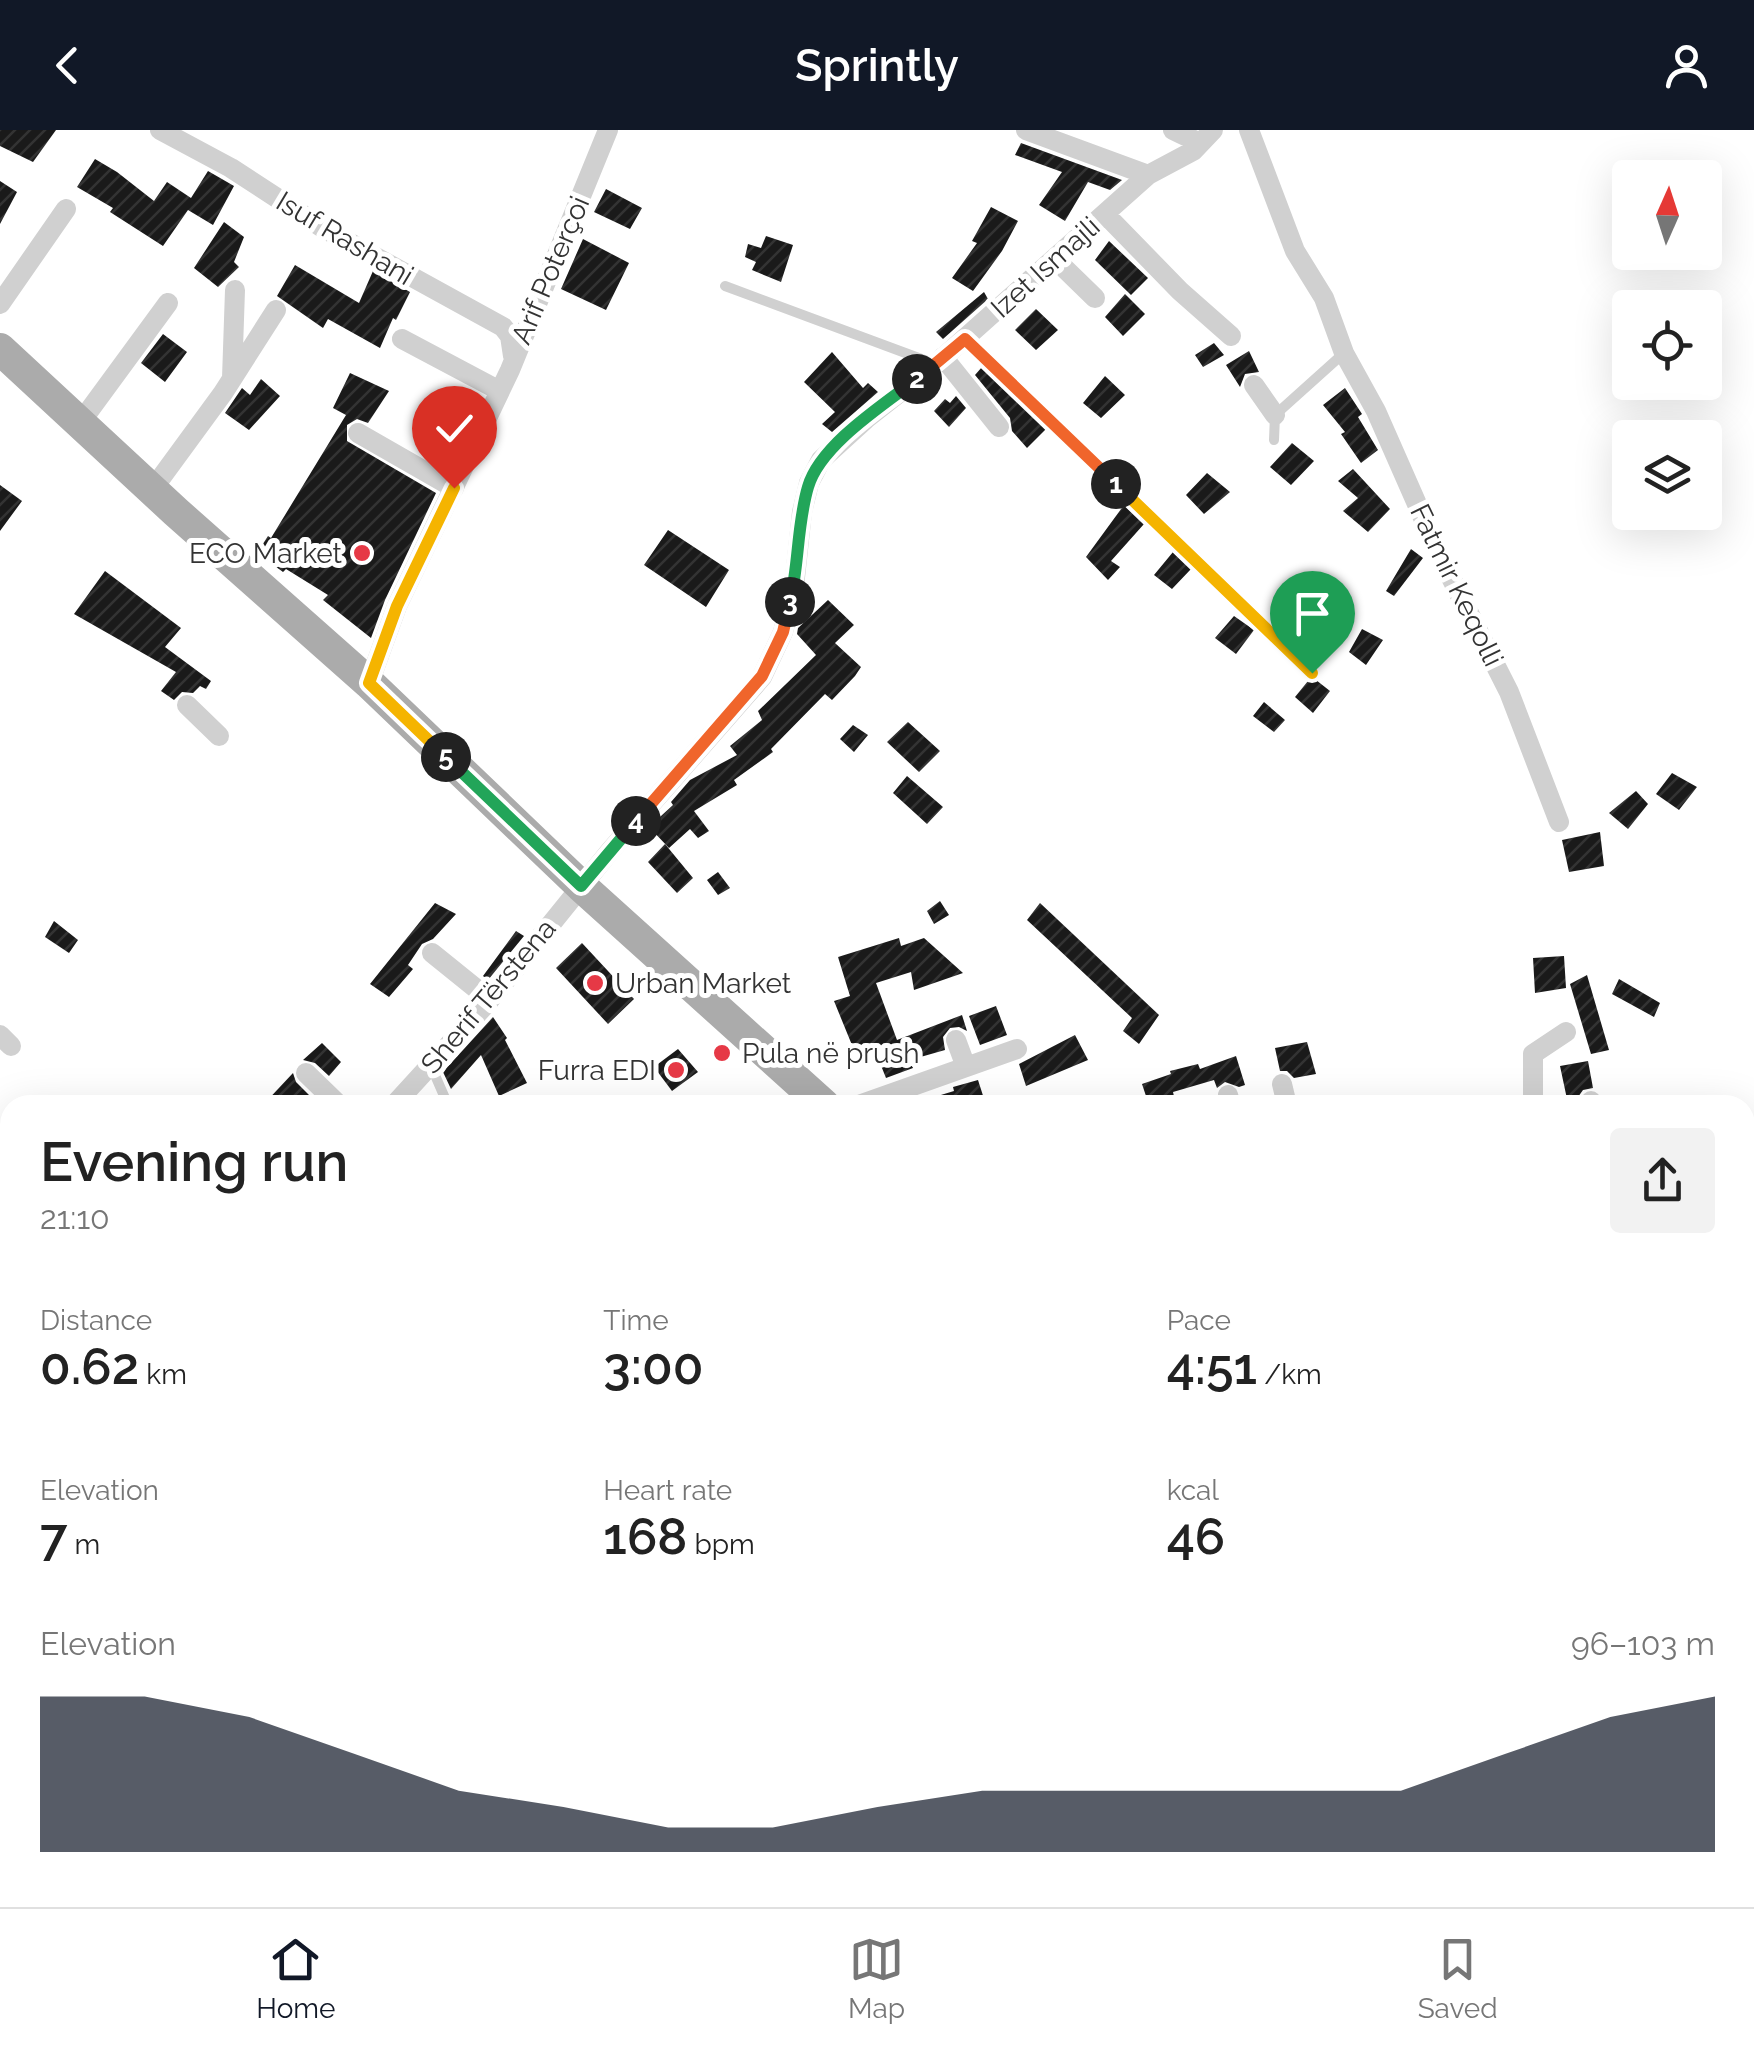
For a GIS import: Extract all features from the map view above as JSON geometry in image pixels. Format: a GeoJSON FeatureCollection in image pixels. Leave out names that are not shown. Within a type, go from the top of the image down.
{"type":"FeatureCollection","features":[{"type":"Feature","properties":{"kind":"main road"},"geometry":{"type":"LineString","coordinates":[[0,349],[369,683],[581,886],[813,1095]]}},
{"type":"Feature","properties":{"kind":"street","name":"Isuf Rashani"},"geometry":{"type":"LineString","coordinates":[[160,130],[232,168],[338,237],[503,327],[510,336],[513,357]]}},
{"type":"Feature","properties":{"kind":"street","name":"Arif Poterçoi"},"geometry":{"type":"LineString","coordinates":[[369,683],[397,606],[500,391],[608,130]]}},
{"type":"Feature","properties":{"kind":"street"},"geometry":{"type":"LineString","coordinates":[[1026,130],[1148,176]]}},
{"type":"Feature","properties":{"kind":"street","name":"Izet Ismajli"},"geometry":{"type":"LineString","coordinates":[[1173,130],[1207,136]]}},
{"type":"Feature","properties":{"kind":"street","name":"Fatmir Keqolli"},"geometry":{"type":"LineString","coordinates":[[1250,130],[1295,251],[1324,298],[1344,353],[1376,411],[1439,554],[1474,616],[1509,692],[1559,822]]}},
{"type":"Feature","properties":{"kind":"street","name":"Izet Ismajli"},"geometry":{"type":"LineString","coordinates":[[581,886],[762,676],[783,632],[794,587],[802,512],[809,482],[821,460],[866,418],[940,361],[1148,176],[1193,150],[1207,136]]}},
{"type":"Feature","properties":{"kind":"street"},"geometry":{"type":"LineString","coordinates":[[0,304],[66,209]]}},
{"type":"Feature","properties":{"kind":"street"},"geometry":{"type":"LineString","coordinates":[[1105,214],[1180,291],[1231,336]]}},
{"type":"Feature","properties":{"kind":"street"},"geometry":{"type":"LineString","coordinates":[[1055,259],[1095,298]]}},
{"type":"Feature","properties":{"kind":"street"},"geometry":{"type":"LineString","coordinates":[[228,386],[236,290]]}},
{"type":"Feature","properties":{"kind":"street"},"geometry":{"type":"LineString","coordinates":[[80,424],[168,303]]}},
{"type":"Feature","properties":{"kind":"street"},"geometry":{"type":"LineString","coordinates":[[152,490],[228,386],[276,310]]}},
{"type":"Feature","properties":{"kind":"street"},"geometry":{"type":"LineString","coordinates":[[402,338],[500,391]]}},
{"type":"Feature","properties":{"kind":"street"},"geometry":{"type":"LineString","coordinates":[[940,361],[999,427]]}},
{"type":"Feature","properties":{"kind":"street"},"geometry":{"type":"LineString","coordinates":[[1254,385],[1275,415]]}},
{"type":"Feature","properties":{"kind":"street"},"geometry":{"type":"LineString","coordinates":[[358,433],[454,488]]}},
{"type":"Feature","properties":{"kind":"street"},"geometry":{"type":"LineString","coordinates":[[187,706],[219,736]]}},
{"type":"Feature","properties":{"kind":"street","name":"Sherif Tërstena"},"geometry":{"type":"LineString","coordinates":[[403,1095],[490,999],[581,886]]}},
{"type":"Feature","properties":{"kind":"street"},"geometry":{"type":"LineString","coordinates":[[432,953],[490,999]]}},
{"type":"Feature","properties":{"kind":"street"},"geometry":{"type":"LineString","coordinates":[[1532,1095],[1533,1054],[1566,1032]]}},
{"type":"Feature","properties":{"kind":"street"},"geometry":{"type":"LineString","coordinates":[[956,1040],[966,1067]]}},
{"type":"Feature","properties":{"kind":"street"},"geometry":{"type":"LineString","coordinates":[[887,1095],[1017,1049]]}},
{"type":"Feature","properties":{"kind":"street"},"geometry":{"type":"LineString","coordinates":[[306,1074],[328,1095]]}},
{"type":"Feature","properties":{"kind":"lane"},"geometry":{"type":"LineString","coordinates":[[725,286],[940,361]]}},
{"type":"Feature","properties":{"kind":"lane"},"geometry":{"type":"LineString","coordinates":[[965,339],[1312,673]]}},
{"type":"Feature","properties":{"kind":"lane"},"geometry":{"type":"LineString","coordinates":[[1274,440],[1275,415],[1344,353]]}},
{"type":"Feature","properties":{"kind":"lane"},"geometry":{"type":"LineString","coordinates":[[430,1065],[444,1095]]}},
{"type":"Feature","properties":{"kind":"building"},"geometry":{"type":"Polygon","coordinates":[[[0,130],[56,130],[33,162],[0,146],[0,130]]]}},
{"type":"Feature","properties":{"kind":"building"},"geometry":{"type":"Polygon","coordinates":[[[1021,143],[1122,180],[1110,190],[1088,182],[1065,221],[1039,205],[1062,172],[1015,155],[1021,143]]]}},
{"type":"Feature","properties":{"kind":"building"},"geometry":{"type":"Polygon","coordinates":[[[95,159],[154,201],[167,182],[191,198],[208,171],[234,186],[213,225],[188,210],[163,246],[110,212],[113,208],[77,187],[95,159]]]}},
{"type":"Feature","properties":{"kind":"building"},"geometry":{"type":"Polygon","coordinates":[[[0,181],[17,192],[0,224],[0,181]]]}},
{"type":"Feature","properties":{"kind":"building"},"geometry":{"type":"Polygon","coordinates":[[[606,189],[642,208],[630,229],[594,212],[606,189]]]}},
{"type":"Feature","properties":{"kind":"building"},"geometry":{"type":"Polygon","coordinates":[[[991,207],[1018,221],[973,291],[952,278],[977,243],[972,241],[991,207]]]}},
{"type":"Feature","properties":{"kind":"building"},"geometry":{"type":"Polygon","coordinates":[[[224,222],[244,237],[234,262],[239,267],[218,287],[194,268],[224,222]]]}},
{"type":"Feature","properties":{"kind":"building"},"geometry":{"type":"Polygon","coordinates":[[[766,236],[793,245],[781,282],[752,270],[756,262],[745,257],[748,244],[761,248],[766,236]]]}},
{"type":"Feature","properties":{"kind":"building"},"geometry":{"type":"Polygon","coordinates":[[[583,239],[629,263],[606,310],[561,289],[583,239]]]}},
{"type":"Feature","properties":{"kind":"building"},"geometry":{"type":"Polygon","coordinates":[[[1109,241],[1148,278],[1131,295],[1095,260],[1109,241]]]}},
{"type":"Feature","properties":{"kind":"building"},"geometry":{"type":"Polygon","coordinates":[[[295,265],[359,303],[373,271],[410,292],[380,348],[328,319],[323,328],[277,296],[295,265]]]}},
{"type":"Feature","properties":{"kind":"building"},"geometry":{"type":"Polygon","coordinates":[[[984,292],[988,299],[943,339],[936,332],[984,292]]]}},
{"type":"Feature","properties":{"kind":"building"},"geometry":{"type":"Polygon","coordinates":[[[1125,294],[1145,314],[1123,336],[1105,317],[1125,294]]]}},
{"type":"Feature","properties":{"kind":"building"},"geometry":{"type":"Polygon","coordinates":[[[1036,309],[1058,330],[1036,350],[1015,330],[1036,309]]]}},
{"type":"Feature","properties":{"kind":"building"},"geometry":{"type":"Polygon","coordinates":[[[163,334],[187,352],[165,382],[141,363],[163,334]]]}},
{"type":"Feature","properties":{"kind":"building"},"geometry":{"type":"Polygon","coordinates":[[[1214,343],[1224,355],[1203,367],[1195,355],[1214,343]]]}},
{"type":"Feature","properties":{"kind":"building"},"geometry":{"type":"Polygon","coordinates":[[[1249,351],[1259,372],[1245,374],[1240,387],[1226,365],[1249,351]]]}},
{"type":"Feature","properties":{"kind":"building"},"geometry":{"type":"Polygon","coordinates":[[[832,352],[863,388],[868,383],[878,392],[832,432],[822,424],[835,412],[804,382],[832,352]]]}},
{"type":"Feature","properties":{"kind":"building"},"geometry":{"type":"Polygon","coordinates":[[[982,367],[1046,429],[1027,448],[1012,431],[1010,418],[975,375],[982,367]]]}},
{"type":"Feature","properties":{"kind":"building","name":"ECO Market"},"geometry":{"type":"Polygon","coordinates":[[[350,373],[389,391],[368,423],[357,419],[347,425],[347,441],[436,493],[371,638],[323,600],[328,595],[286,569],[283,572],[257,553],[268,536],[271,538],[346,415],[333,408],[350,373]]]}},
{"type":"Feature","properties":{"kind":"building"},"geometry":{"type":"Polygon","coordinates":[[[1105,376],[1125,395],[1101,418],[1083,403],[1105,376]]]}},
{"type":"Feature","properties":{"kind":"building"},"geometry":{"type":"Polygon","coordinates":[[[261,379],[280,396],[249,430],[225,413],[242,388],[250,395],[261,379]]]}},
{"type":"Feature","properties":{"kind":"building"},"geometry":{"type":"Polygon","coordinates":[[[1345,388],[1378,450],[1361,463],[1341,434],[1345,432],[1323,405],[1345,388]]]}},
{"type":"Feature","properties":{"kind":"building"},"geometry":{"type":"Polygon","coordinates":[[[956,396],[966,408],[949,427],[934,411],[945,399],[950,403],[956,396]]]}},
{"type":"Feature","properties":{"kind":"building"},"geometry":{"type":"Polygon","coordinates":[[[1292,443],[1314,461],[1291,485],[1270,467],[1292,443]]]}},
{"type":"Feature","properties":{"kind":"building"},"geometry":{"type":"Polygon","coordinates":[[[1353,469],[1390,509],[1368,532],[1343,511],[1358,498],[1338,481],[1353,469]]]}},
{"type":"Feature","properties":{"kind":"building"},"geometry":{"type":"Polygon","coordinates":[[[1207,473],[1230,492],[1204,514],[1186,495],[1207,473]]]}},
{"type":"Feature","properties":{"kind":"building"},"geometry":{"type":"Polygon","coordinates":[[[0,485],[22,501],[0,531],[0,485]]]}},
{"type":"Feature","properties":{"kind":"building"},"geometry":{"type":"Polygon","coordinates":[[[1124,505],[1144,524],[1111,561],[1120,567],[1108,580],[1086,557],[1124,505]]]}},
{"type":"Feature","properties":{"kind":"building"},"geometry":{"type":"Polygon","coordinates":[[[668,530],[729,570],[706,607],[644,565],[668,530]]]}},
{"type":"Feature","properties":{"kind":"building"},"geometry":{"type":"Polygon","coordinates":[[[1411,549],[1423,558],[1394,596],[1386,591],[1411,549]]]}},
{"type":"Feature","properties":{"kind":"building"},"geometry":{"type":"Polygon","coordinates":[[[1173,552],[1191,569],[1172,589],[1154,575],[1173,552]]]}},
{"type":"Feature","properties":{"kind":"building"},"geometry":{"type":"Polygon","coordinates":[[[105,571],[181,628],[165,647],[211,681],[206,689],[200,686],[193,693],[182,692],[174,700],[161,691],[176,672],[74,614],[105,571]]]}},
{"type":"Feature","properties":{"kind":"building"},"geometry":{"type":"Polygon","coordinates":[[[1335,594],[1349,601],[1332,620],[1322,611],[1335,594]]]}},
{"type":"Feature","properties":{"kind":"building"},"geometry":{"type":"Polygon","coordinates":[[[828,600],[854,625],[835,643],[861,667],[832,700],[825,694],[771,749],[773,752],[734,780],[737,785],[694,811],[709,831],[698,838],[690,829],[669,848],[649,827],[673,805],[671,802],[690,780],[737,755],[730,746],[762,720],[758,711],[816,655],[797,634],[798,628],[828,600]]]}},
{"type":"Feature","properties":{"kind":"building"},"geometry":{"type":"Polygon","coordinates":[[[1234,616],[1254,630],[1236,654],[1215,638],[1234,616]]]}},
{"type":"Feature","properties":{"kind":"building"},"geometry":{"type":"Polygon","coordinates":[[[1362,629],[1383,640],[1366,665],[1349,652],[1362,629]]]}},
{"type":"Feature","properties":{"kind":"building"},"geometry":{"type":"Polygon","coordinates":[[[1316,680],[1330,691],[1313,713],[1295,697],[1308,681],[1316,680]]]}},
{"type":"Feature","properties":{"kind":"building"},"geometry":{"type":"Polygon","coordinates":[[[1264,702],[1285,720],[1274,732],[1253,716],[1264,702]]]}},
{"type":"Feature","properties":{"kind":"building"},"geometry":{"type":"Polygon","coordinates":[[[908,722],[940,751],[919,772],[887,742],[908,722]]]}},
{"type":"Feature","properties":{"kind":"building"},"geometry":{"type":"Polygon","coordinates":[[[853,725],[868,735],[854,752],[840,739],[853,725]]]}},
{"type":"Feature","properties":{"kind":"building"},"geometry":{"type":"Polygon","coordinates":[[[1672,773],[1697,787],[1679,810],[1656,794],[1672,773]]]}},
{"type":"Feature","properties":{"kind":"building"},"geometry":{"type":"Polygon","coordinates":[[[907,776],[943,807],[927,824],[893,793],[907,776]]]}},
{"type":"Feature","properties":{"kind":"building"},"geometry":{"type":"Polygon","coordinates":[[[1636,791],[1648,804],[1628,829],[1609,813],[1636,791]]]}},
{"type":"Feature","properties":{"kind":"building"},"geometry":{"type":"Polygon","coordinates":[[[1600,832],[1604,866],[1569,872],[1562,840],[1600,832]]]}},
{"type":"Feature","properties":{"kind":"building"},"geometry":{"type":"Polygon","coordinates":[[[665,844],[693,878],[677,893],[648,862],[665,844]]]}},
{"type":"Feature","properties":{"kind":"building"},"geometry":{"type":"Polygon","coordinates":[[[718,872],[730,888],[718,895],[707,880],[718,872]]]}},
{"type":"Feature","properties":{"kind":"building"},"geometry":{"type":"Polygon","coordinates":[[[940,901],[949,915],[934,924],[927,911],[940,901]]]}},
{"type":"Feature","properties":{"kind":"building"},"geometry":{"type":"Polygon","coordinates":[[[435,903],[456,914],[433,939],[422,944],[408,965],[413,969],[389,997],[370,984],[435,903]]]}},
{"type":"Feature","properties":{"kind":"building"},"geometry":{"type":"Polygon","coordinates":[[[1040,903],[1159,1015],[1139,1044],[1123,1031],[1132,1018],[1027,920],[1040,903]]]}},
{"type":"Feature","properties":{"kind":"building"},"geometry":{"type":"Polygon","coordinates":[[[54,921],[78,940],[69,953],[45,937],[54,921]]]}},
{"type":"Feature","properties":{"kind":"building"},"geometry":{"type":"Polygon","coordinates":[[[516,931],[524,936],[488,980],[483,976],[516,931]]]}},
{"type":"Feature","properties":{"kind":"building"},"geometry":{"type":"Polygon","coordinates":[[[899,938],[901,946],[924,938],[963,973],[914,990],[911,972],[876,983],[897,1040],[962,1015],[967,1031],[950,1028],[943,1037],[945,1050],[910,1060],[913,1068],[886,1078],[872,1043],[854,1050],[834,1001],[850,996],[838,957],[899,938]]]}},
{"type":"Feature","properties":{"kind":"building","name":"Urban Market"},"geometry":{"type":"Polygon","coordinates":[[[582,943],[634,999],[608,1024],[556,968],[582,943]]]}},
{"type":"Feature","properties":{"kind":"building"},"geometry":{"type":"Polygon","coordinates":[[[1564,956],[1566,988],[1535,993],[1533,958],[1564,956]]]}},
{"type":"Feature","properties":{"kind":"building"},"geometry":{"type":"Polygon","coordinates":[[[1587,975],[1609,1050],[1591,1054],[1570,984],[1587,975]]]}},
{"type":"Feature","properties":{"kind":"building"},"geometry":{"type":"Polygon","coordinates":[[[1619,979],[1660,1003],[1654,1017],[1612,994],[1619,979]]]}},
{"type":"Feature","properties":{"kind":"building"},"geometry":{"type":"Polygon","coordinates":[[[996,1006],[1007,1035],[980,1045],[969,1016],[996,1006]]]}},
{"type":"Feature","properties":{"kind":"building"},"geometry":{"type":"Polygon","coordinates":[[[493,1017],[527,1083],[499,1095],[481,1055],[451,1089],[443,1072],[493,1017]]]}},
{"type":"Feature","properties":{"kind":"building"},"geometry":{"type":"Polygon","coordinates":[[[1075,1035],[1088,1060],[1026,1086],[1019,1064],[1075,1035]]]}},
{"type":"Feature","properties":{"kind":"building"},"geometry":{"type":"Polygon","coordinates":[[[1307,1042],[1316,1074],[1294,1078],[1287,1071],[1280,1071],[1275,1048],[1307,1042]]]}},
{"type":"Feature","properties":{"kind":"building"},"geometry":{"type":"Polygon","coordinates":[[[322,1043],[341,1062],[329,1076],[315,1063],[303,1060],[322,1043]]]}},
{"type":"Feature","properties":{"kind":"building","name":"Furra EDI"},"geometry":{"type":"Polygon","coordinates":[[[678,1049],[698,1072],[672,1091],[654,1067],[678,1049]]]}},
{"type":"Feature","properties":{"kind":"building"},"geometry":{"type":"Polygon","coordinates":[[[1236,1056],[1245,1085],[1225,1082],[1217,1088],[1214,1080],[1173,1092],[1174,1095],[1146,1095],[1142,1084],[1171,1074],[1170,1071],[1198,1064],[1200,1069],[1236,1056]]]}},
{"type":"Feature","properties":{"kind":"building"},"geometry":{"type":"Polygon","coordinates":[[[1588,1061],[1593,1088],[1579,1095],[1566,1095],[1560,1066],[1588,1061]]]}},
{"type":"Feature","properties":{"kind":"building"},"geometry":{"type":"Polygon","coordinates":[[[293,1073],[309,1095],[272,1095],[293,1073]]]}},
{"type":"Feature","properties":{"kind":"building"},"geometry":{"type":"Polygon","coordinates":[[[978,1080],[983,1095],[941,1095],[954,1091],[953,1087],[978,1080]]]}},
{"type":"Feature","properties":{"kind":"place","name":"ECO Market"},"geometry":{"type":"Point","coordinates":[362,553]}},
{"type":"Feature","properties":{"kind":"place","name":"Urban Market"},"geometry":{"type":"Point","coordinates":[595,983]}},
{"type":"Feature","properties":{"kind":"place","name":"Pula në prush"},"geometry":{"type":"Point","coordinates":[722,1053]}},
{"type":"Feature","properties":{"kind":"place","name":"Furra EDI"},"geometry":{"type":"Point","coordinates":[676,1070]}},
{"type":"Feature","properties":{"kind":"route"},"geometry":{"type":"LineString","coordinates":[[454,488],[397,606],[369,683],[581,886],[762,676],[783,632],[794,587],[802,512],[809,482],[821,460],[866,418],[965,339],[1312,673]]}}]}
